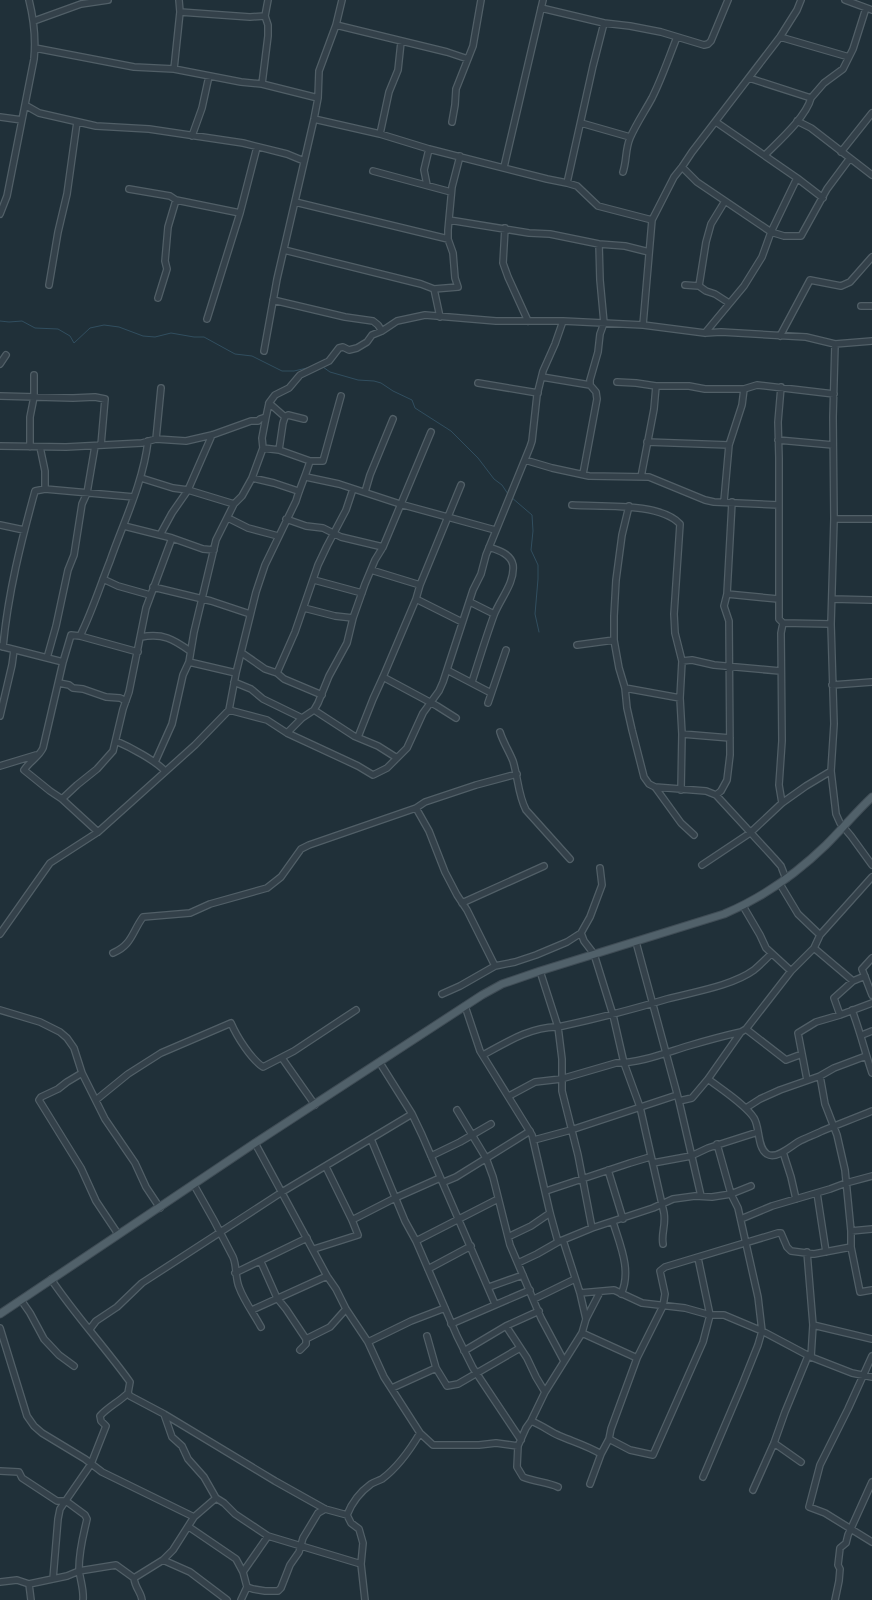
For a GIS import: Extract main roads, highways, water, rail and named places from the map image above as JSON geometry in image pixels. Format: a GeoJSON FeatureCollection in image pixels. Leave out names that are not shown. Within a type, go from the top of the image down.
{"type":"FeatureCollection","features":[{"type":"Feature","properties":{"kind":"main road"},"geometry":{"type":"LineString","coordinates":[[0,1314],[255,1143],[502,984],[724,914],[743,906],[786,879],[825,846],[872,797]]}},
{"type":"Feature","properties":{"kind":"waterway"},"geometry":{"type":"LineString","coordinates":[[0,321],[22,321],[35,328],[58,329],[70,336],[74,343],[90,328],[104,325],[119,327],[143,336],[155,337],[171,333],[204,337],[235,354],[252,356],[282,371],[307,368]]}},
{"type":"Feature","properties":{"kind":"waterway"},"geometry":{"type":"LineString","coordinates":[[323,367],[330,372],[358,380],[381,383],[412,400],[415,408],[451,431],[478,458],[508,494]]}},
{"type":"Feature","properties":{"kind":"waterway"},"geometry":{"type":"LineString","coordinates":[[511,497],[532,515],[531,550],[538,565],[535,614],[539,632]]}}]}
